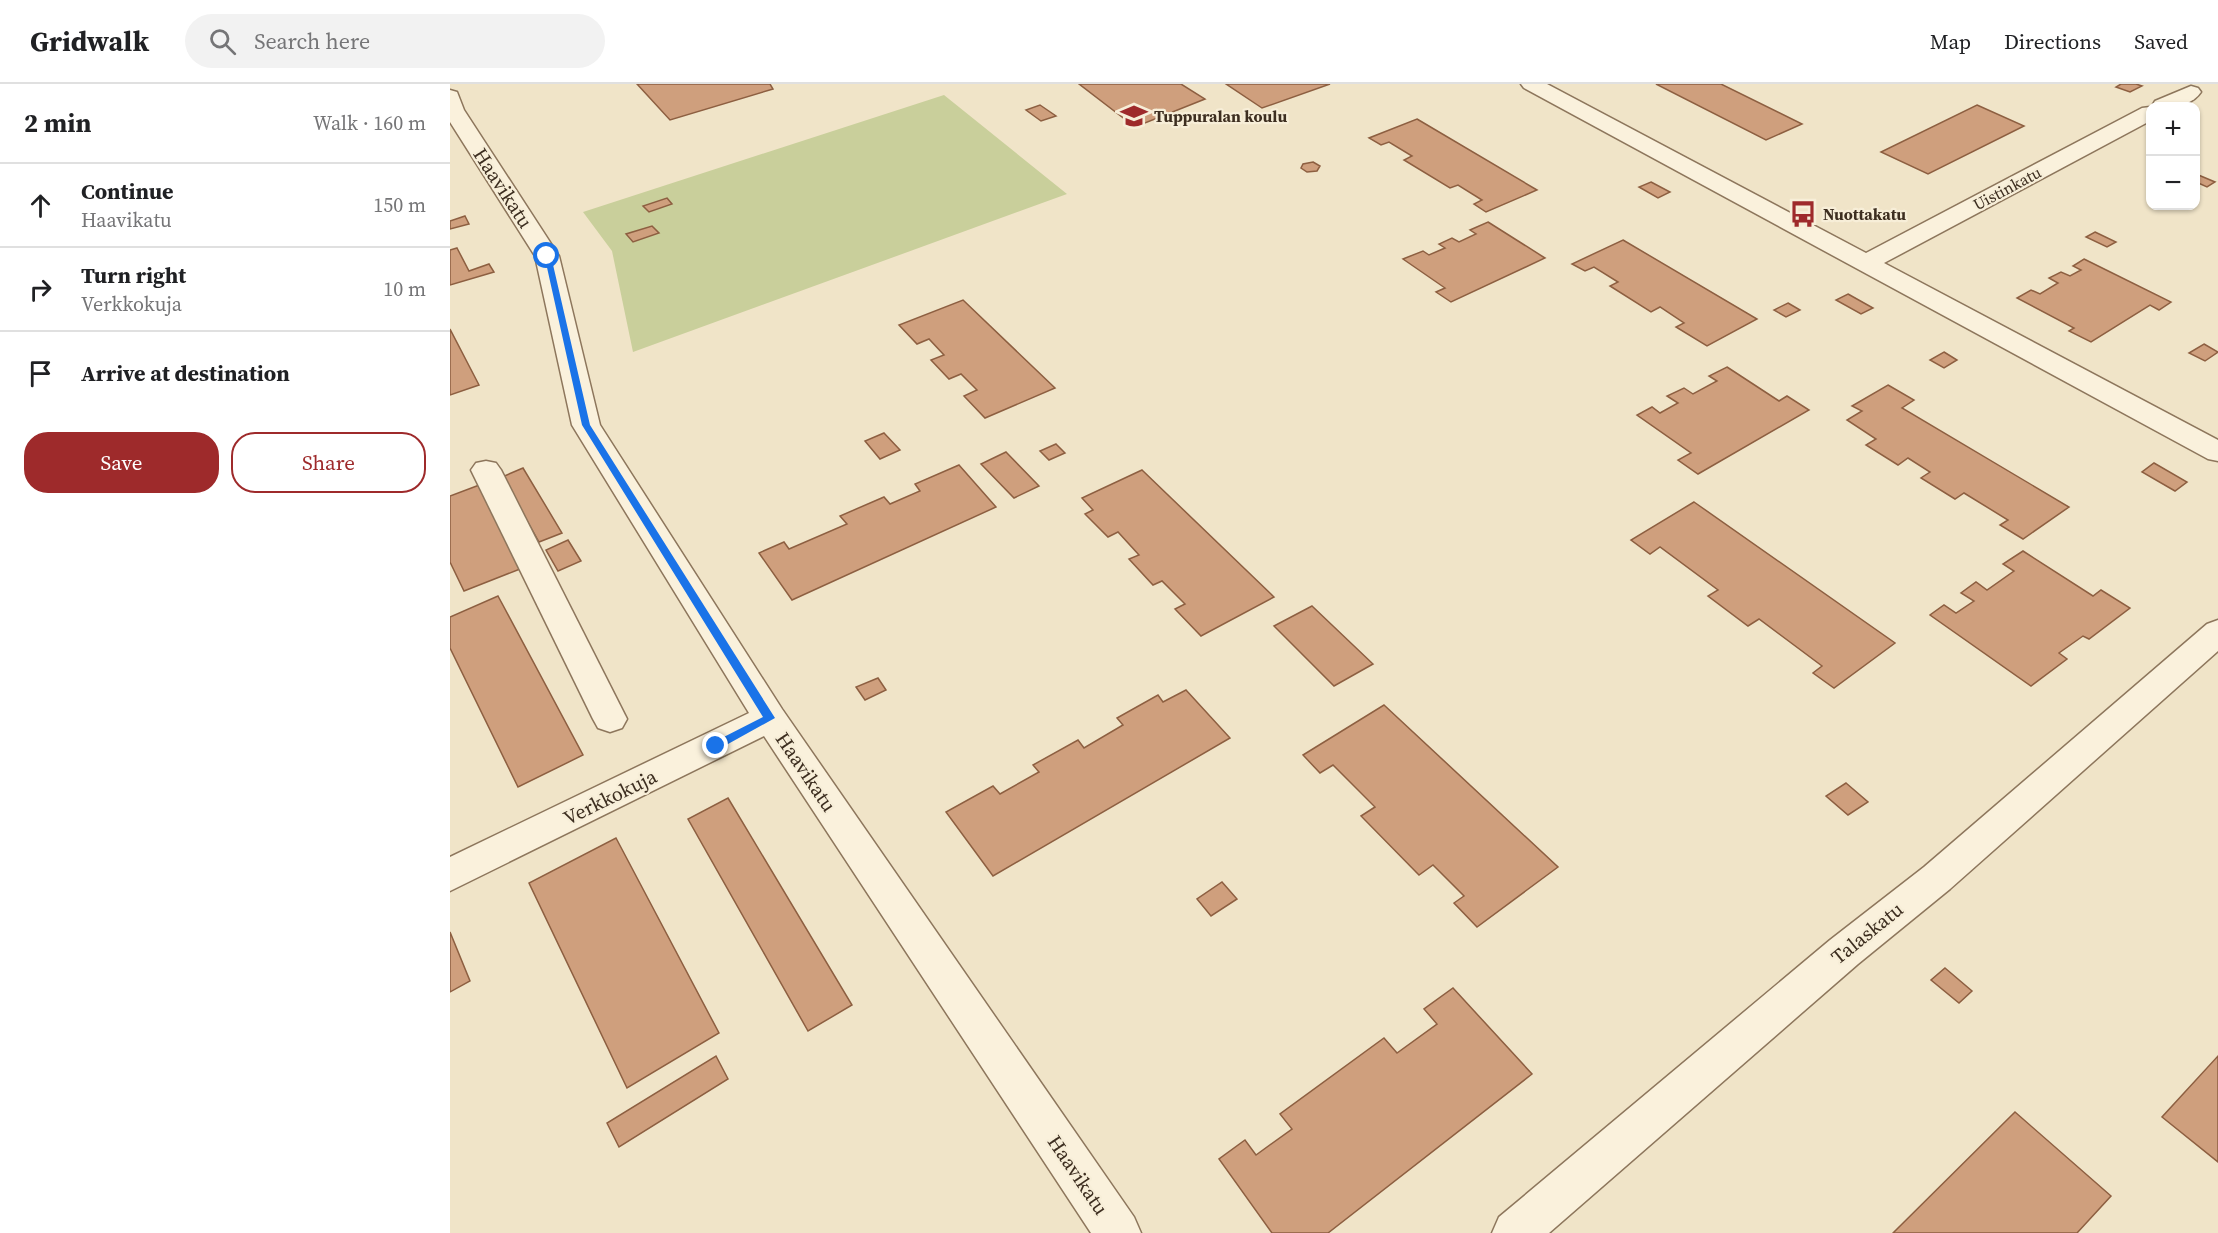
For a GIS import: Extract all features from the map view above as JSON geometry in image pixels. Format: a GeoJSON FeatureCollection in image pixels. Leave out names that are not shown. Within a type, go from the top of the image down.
{"type":"FeatureCollection","features":[{"type":"Feature","properties":{"kind":"street"},"geometry":{"type":"LineString","coordinates":[[1531,84],[2218,452]]}},
{"type":"Feature","properties":{"kind":"street"},"geometry":{"type":"LineString","coordinates":[[2171,102],[2191,92]]}},
{"type":"Feature","properties":{"kind":"street","name":"Haavikatu"},"geometry":{"type":"LineString","coordinates":[[450,96],[453,110],[547,256],[586,425],[770,718],[1118,1233]]}},
{"type":"Feature","properties":{"kind":"street","name":"Uistinkatu"},"geometry":{"type":"LineString","coordinates":[[1864,264],[2146,116]]}},
{"type":"Feature","properties":{"kind":"street"},"geometry":{"type":"LineString","coordinates":[[486,471],[610,719]]}},
{"type":"Feature","properties":{"kind":"street","name":"Talaskatu"},"geometry":{"type":"LineString","coordinates":[[1515,1233],[1844,952],[1937,878],[2218,632]]}},
{"type":"Feature","properties":{"kind":"street","name":"Verkkokuja"},"geometry":{"type":"LineString","coordinates":[[450,875],[770,718]]}},
{"type":"Feature","properties":{"kind":"green space"},"geometry":{"type":"Polygon","coordinates":[[[944,95],[1067,194],[633,352],[612,251],[583,212],[944,95]]]}},
{"type":"Feature","properties":{"kind":"building"},"geometry":{"type":"Polygon","coordinates":[[[637,84],[770,84],[773,89],[670,120],[637,84]]]}},
{"type":"Feature","properties":{"kind":"building"},"geometry":{"type":"Polygon","coordinates":[[[1079,84],[1181,84],[1205,99],[1135,127],[1079,84]]]}},
{"type":"Feature","properties":{"kind":"building"},"geometry":{"type":"Polygon","coordinates":[[[1226,84],[1330,84],[1262,108],[1226,84]]]}},
{"type":"Feature","properties":{"kind":"building"},"geometry":{"type":"Polygon","coordinates":[[[1656,84],[1721,84],[1802,124],[1766,140],[1656,84]]]}},
{"type":"Feature","properties":{"kind":"building"},"geometry":{"type":"Polygon","coordinates":[[[2121,84],[2142,86],[2130,92],[2116,87],[2121,84]]]}},
{"type":"Feature","properties":{"kind":"building"},"geometry":{"type":"Polygon","coordinates":[[[1040,105],[1056,116],[1041,121],[1026,110],[1040,105]]]}},
{"type":"Feature","properties":{"kind":"building"},"geometry":{"type":"Polygon","coordinates":[[[1977,105],[2024,126],[1928,174],[1881,152],[1977,105]]]}},
{"type":"Feature","properties":{"kind":"building"},"geometry":{"type":"Polygon","coordinates":[[[1417,119],[1537,190],[1486,212],[1474,204],[1482,200],[1458,185],[1450,188],[1404,160],[1412,156],[1389,142],[1381,145],[1369,138],[1417,119]]]}},
{"type":"Feature","properties":{"kind":"building"},"geometry":{"type":"Polygon","coordinates":[[[1313,162],[1320,166],[1317,171],[1307,172],[1301,168],[1303,164],[1313,162]]]}},
{"type":"Feature","properties":{"kind":"building"},"geometry":{"type":"Polygon","coordinates":[[[2200,176],[2215,182],[2207,187],[2200,184],[2200,176]]]}},
{"type":"Feature","properties":{"kind":"building"},"geometry":{"type":"Polygon","coordinates":[[[1651,182],[1670,192],[1658,198],[1639,187],[1651,182]]]}},
{"type":"Feature","properties":{"kind":"building"},"geometry":{"type":"Polygon","coordinates":[[[667,198],[672,204],[649,212],[643,206],[667,198]]]}},
{"type":"Feature","properties":{"kind":"building"},"geometry":{"type":"Polygon","coordinates":[[[465,216],[469,224],[450,229],[450,221],[465,216]]]}},
{"type":"Feature","properties":{"kind":"building"},"geometry":{"type":"Polygon","coordinates":[[[1488,222],[1545,258],[1451,302],[1436,292],[1445,288],[1403,259],[1423,251],[1429,255],[1445,248],[1439,244],[1452,238],[1459,242],[1476,234],[1470,230],[1488,222]]]}},
{"type":"Feature","properties":{"kind":"building"},"geometry":{"type":"Polygon","coordinates":[[[652,226],[659,233],[633,242],[626,234],[652,226]]]}},
{"type":"Feature","properties":{"kind":"building"},"geometry":{"type":"Polygon","coordinates":[[[2095,232],[2116,242],[2107,247],[2086,237],[2095,232]]]}},
{"type":"Feature","properties":{"kind":"building"},"geometry":{"type":"Polygon","coordinates":[[[1623,240],[1757,319],[1707,346],[1676,327],[1684,323],[1660,307],[1651,312],[1610,286],[1618,282],[1594,267],[1585,271],[1572,264],[1623,240]]]}},
{"type":"Feature","properties":{"kind":"building"},"geometry":{"type":"Polygon","coordinates":[[[457,248],[469,271],[489,264],[494,272],[450,285],[450,250],[457,248]]]}},
{"type":"Feature","properties":{"kind":"building"},"geometry":{"type":"Polygon","coordinates":[[[2084,259],[2171,302],[2159,310],[2150,305],[2091,342],[2069,331],[2074,328],[2017,298],[2031,290],[2040,294],[2058,283],[2049,278],[2061,272],[2070,276],[2081,270],[2073,266],[2084,259]]]}},
{"type":"Feature","properties":{"kind":"building"},"geometry":{"type":"Polygon","coordinates":[[[1848,294],[1873,308],[1861,314],[1836,300],[1848,294]]]}},
{"type":"Feature","properties":{"kind":"building"},"geometry":{"type":"Polygon","coordinates":[[[963,300],[1055,388],[985,418],[964,396],[977,390],[961,374],[949,379],[931,360],[944,355],[929,339],[917,344],[899,325],[963,300]]]}},
{"type":"Feature","properties":{"kind":"building"},"geometry":{"type":"Polygon","coordinates":[[[1788,303],[1800,310],[1786,317],[1774,310],[1788,303]]]}},
{"type":"Feature","properties":{"kind":"building"},"geometry":{"type":"Polygon","coordinates":[[[450,329],[479,385],[450,395],[450,329]]]}},
{"type":"Feature","properties":{"kind":"building"},"geometry":{"type":"Polygon","coordinates":[[[2204,344],[2218,352],[2205,361],[2189,353],[2204,344]]]}},
{"type":"Feature","properties":{"kind":"building"},"geometry":{"type":"Polygon","coordinates":[[[1944,352],[1957,360],[1944,368],[1930,360],[1944,352]]]}},
{"type":"Feature","properties":{"kind":"building"},"geometry":{"type":"Polygon","coordinates":[[[1727,367],[1779,401],[1787,396],[1809,410],[1698,474],[1678,460],[1691,453],[1637,415],[1652,407],[1660,413],[1678,403],[1667,396],[1684,388],[1693,394],[1717,381],[1709,376],[1727,367]]]}},
{"type":"Feature","properties":{"kind":"building"},"geometry":{"type":"Polygon","coordinates":[[[1888,385],[1914,400],[1902,408],[2069,507],[2023,539],[2000,525],[2008,520],[1964,493],[1955,499],[1921,478],[1930,472],[1908,458],[1898,465],[1866,445],[1876,439],[1847,420],[1862,411],[1852,406],[1888,385]]]}},
{"type":"Feature","properties":{"kind":"building"},"geometry":{"type":"Polygon","coordinates":[[[884,433],[900,450],[880,459],[865,441],[884,433]]]}},
{"type":"Feature","properties":{"kind":"building"},"geometry":{"type":"Polygon","coordinates":[[[1056,444],[1065,453],[1049,460],[1040,451],[1056,444]]]}},
{"type":"Feature","properties":{"kind":"building"},"geometry":{"type":"Polygon","coordinates":[[[1006,452],[1039,486],[1014,498],[981,464],[1006,452]]]}},
{"type":"Feature","properties":{"kind":"building"},"geometry":{"type":"Polygon","coordinates":[[[2154,463],[2187,482],[2175,491],[2142,472],[2154,463]]]}},
{"type":"Feature","properties":{"kind":"building"},"geometry":{"type":"Polygon","coordinates":[[[959,465],[996,507],[792,600],[759,553],[784,542],[789,549],[847,524],[840,516],[884,497],[890,504],[920,491],[915,484],[959,465]]]}},
{"type":"Feature","properties":{"kind":"building"},"geometry":{"type":"Polygon","coordinates":[[[523,468],[562,533],[539,542],[502,477],[523,468]]]}},
{"type":"Feature","properties":{"kind":"building"},"geometry":{"type":"Polygon","coordinates":[[[1142,470],[1274,597],[1201,636],[1175,609],[1185,604],[1162,581],[1153,585],[1129,559],[1139,555],[1118,532],[1108,537],[1085,514],[1093,510],[1082,498],[1142,470]]]}},
{"type":"Feature","properties":{"kind":"building"},"geometry":{"type":"Polygon","coordinates":[[[482,484],[525,567],[464,591],[450,562],[450,496],[482,484]]]}},
{"type":"Feature","properties":{"kind":"building"},"geometry":{"type":"Polygon","coordinates":[[[1694,502],[1895,643],[1834,688],[1813,673],[1822,666],[1759,619],[1748,626],[1708,596],[1718,590],[1660,547],[1650,554],[1631,540],[1694,502]]]}},
{"type":"Feature","properties":{"kind":"building"},"geometry":{"type":"Polygon","coordinates":[[[568,540],[581,561],[558,571],[546,550],[568,540]]]}},
{"type":"Feature","properties":{"kind":"building"},"geometry":{"type":"Polygon","coordinates":[[[2023,551],[2093,596],[2101,590],[2130,608],[2089,639],[2083,636],[2059,653],[2067,659],[2031,686],[1930,615],[1944,605],[1956,613],[1974,601],[1961,593],[1976,582],[1987,590],[2014,571],[2003,564],[2023,551]]]}},
{"type":"Feature","properties":{"kind":"building"},"geometry":{"type":"Polygon","coordinates":[[[498,596],[583,755],[518,787],[450,648],[450,617],[498,596]]]}},
{"type":"Feature","properties":{"kind":"building"},"geometry":{"type":"Polygon","coordinates":[[[1312,606],[1373,664],[1334,686],[1274,626],[1312,606]]]}},
{"type":"Feature","properties":{"kind":"building"},"geometry":{"type":"Polygon","coordinates":[[[878,678],[886,690],[865,700],[856,687],[878,678]]]}},
{"type":"Feature","properties":{"kind":"building"},"geometry":{"type":"Polygon","coordinates":[[[1186,690],[1230,738],[993,876],[946,812],[993,786],[1000,794],[1039,772],[1033,765],[1078,740],[1084,748],[1123,725],[1117,718],[1158,695],[1163,702],[1186,690]]]}},
{"type":"Feature","properties":{"kind":"building"},"geometry":{"type":"Polygon","coordinates":[[[1384,705],[1558,867],[1477,927],[1454,903],[1464,896],[1433,865],[1419,875],[1361,816],[1375,807],[1333,765],[1320,773],[1303,755],[1384,705]]]}},
{"type":"Feature","properties":{"kind":"building"},"geometry":{"type":"Polygon","coordinates":[[[1846,783],[1868,802],[1848,815],[1826,796],[1846,783]]]}},
{"type":"Feature","properties":{"kind":"building"},"geometry":{"type":"Polygon","coordinates":[[[728,798],[852,1005],[808,1031],[688,819],[728,798]]]}},
{"type":"Feature","properties":{"kind":"building"},"geometry":{"type":"Polygon","coordinates":[[[616,838],[719,1033],[627,1088],[529,883],[616,838]]]}},
{"type":"Feature","properties":{"kind":"building"},"geometry":{"type":"Polygon","coordinates":[[[1222,882],[1237,899],[1211,916],[1197,899],[1222,882]]]}},
{"type":"Feature","properties":{"kind":"building"},"geometry":{"type":"Polygon","coordinates":[[[450,932],[470,981],[450,992],[450,932]]]}},
{"type":"Feature","properties":{"kind":"building"},"geometry":{"type":"Polygon","coordinates":[[[1945,968],[1972,991],[1959,1003],[1931,980],[1945,968]]]}},
{"type":"Feature","properties":{"kind":"building"},"geometry":{"type":"Polygon","coordinates":[[[1453,988],[1532,1074],[1328,1233],[1272,1233],[1219,1159],[1245,1140],[1256,1155],[1292,1129],[1280,1114],[1384,1038],[1397,1053],[1437,1024],[1424,1009],[1453,988]]]}},
{"type":"Feature","properties":{"kind":"building"},"geometry":{"type":"Polygon","coordinates":[[[716,1056],[728,1079],[619,1147],[607,1123],[716,1056]]]}},
{"type":"Feature","properties":{"kind":"building"},"geometry":{"type":"Polygon","coordinates":[[[2218,1056],[2218,1162],[2162,1117],[2218,1056]]]}},
{"type":"Feature","properties":{"kind":"building"},"geometry":{"type":"Polygon","coordinates":[[[2015,1112],[2111,1196],[2077,1233],[1893,1233],[2015,1112]]]}},
{"type":"Feature","properties":{"kind":"place","name":"Tuppuralan koulu"},"geometry":{"type":"Point","coordinates":[1134,116]}},
{"type":"Feature","properties":{"kind":"place","name":"Nuottakatu"},"geometry":{"type":"Point","coordinates":[1803,214]}},
{"type":"Feature","properties":{"kind":"route"},"geometry":{"type":"LineString","coordinates":[[547,256],[586,425],[770,718],[716,746]]}}]}
